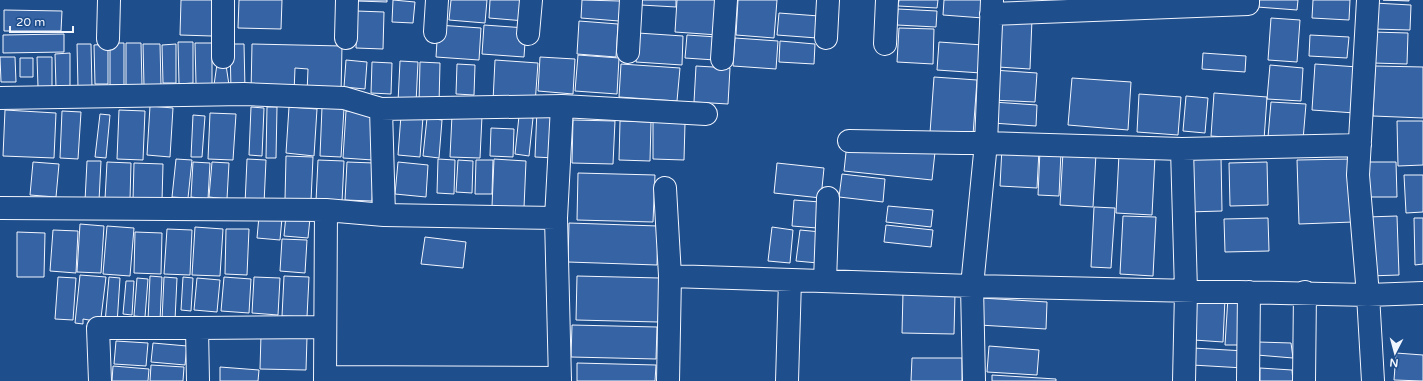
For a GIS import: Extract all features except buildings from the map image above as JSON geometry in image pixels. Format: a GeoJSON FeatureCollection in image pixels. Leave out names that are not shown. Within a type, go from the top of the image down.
{"type":"FeatureCollection","features":[{"type":"Feature","properties":{"kind":"street"},"geometry":{"type":"LineString","coordinates":[[108,39],[109,0]]}},
{"type":"Feature","properties":{"kind":"street"},"geometry":{"type":"LineString","coordinates":[[223,56],[224,0]]}},
{"type":"Feature","properties":{"kind":"street"},"geometry":{"type":"LineString","coordinates":[[346,38],[347,0]]}},
{"type":"Feature","properties":{"kind":"street"},"geometry":{"type":"LineString","coordinates":[[435,32],[437,0]]}},
{"type":"Feature","properties":{"kind":"street"},"geometry":{"type":"LineString","coordinates":[[528,34],[531,0]]}},
{"type":"Feature","properties":{"kind":"street"},"geometry":{"type":"LineString","coordinates":[[628,52],[631,0]]}},
{"type":"Feature","properties":{"kind":"street"},"geometry":{"type":"LineString","coordinates":[[722,59],[726,0]]}},
{"type":"Feature","properties":{"kind":"street"},"geometry":{"type":"LineString","coordinates":[[826,38],[828,0]]}},
{"type":"Feature","properties":{"kind":"street"},"geometry":{"type":"LineString","coordinates":[[885,44],[887,0]]}},
{"type":"Feature","properties":{"kind":"street"},"geometry":{"type":"LineString","coordinates":[[974,381],[972,286],[986,143],[991,7],[1248,4],[1248,0]]}},
{"type":"Feature","properties":{"kind":"street"},"geometry":{"type":"LineString","coordinates":[[1368,0],[1358,175],[1368,294],[1373,381]]}},
{"type":"Feature","properties":{"kind":"street"},"geometry":{"type":"LineString","coordinates":[[0,98],[252,94],[344,98],[381,109],[562,106],[706,114]]}},
{"type":"Feature","properties":{"kind":"street"},"geometry":{"type":"LineString","coordinates":[[326,210],[325,379],[560,380],[556,218],[562,106]]}},
{"type":"Feature","properties":{"kind":"street"},"geometry":{"type":"LineString","coordinates":[[381,109],[384,215]]}},
{"type":"Feature","properties":{"kind":"street"},"geometry":{"type":"LineString","coordinates":[[849,141],[986,143],[1182,149],[1360,145]]}},
{"type":"Feature","properties":{"kind":"street"},"geometry":{"type":"LineString","coordinates":[[1182,149],[1186,291],[1184,381]]}},
{"type":"Feature","properties":{"kind":"street"},"geometry":{"type":"LineString","coordinates":[[665,188],[670,276],[668,381]]}},
{"type":"Feature","properties":{"kind":"street"},"geometry":{"type":"LineString","coordinates":[[824,282],[828,198]]}},
{"type":"Feature","properties":{"kind":"street"},"geometry":{"type":"LineString","coordinates":[[0,208],[326,210],[384,215],[556,218]]}},
{"type":"Feature","properties":{"kind":"street"},"geometry":{"type":"LineString","coordinates":[[670,276],[824,282],[1186,291],[1368,294],[1423,293]]}},
{"type":"Feature","properties":{"kind":"street"},"geometry":{"type":"LineString","coordinates":[[787,381],[790,280]]}},
{"type":"Feature","properties":{"kind":"street"},"geometry":{"type":"LineString","coordinates":[[1248,381],[1249,292]]}},
{"type":"Feature","properties":{"kind":"street"},"geometry":{"type":"LineString","coordinates":[[1304,381],[1305,292]]}},
{"type":"Feature","properties":{"kind":"street"},"geometry":{"type":"LineString","coordinates":[[100,381],[98,328],[325,327]]}},
{"type":"Feature","properties":{"kind":"street"},"geometry":{"type":"LineString","coordinates":[[198,328],[198,381]]}}]}
